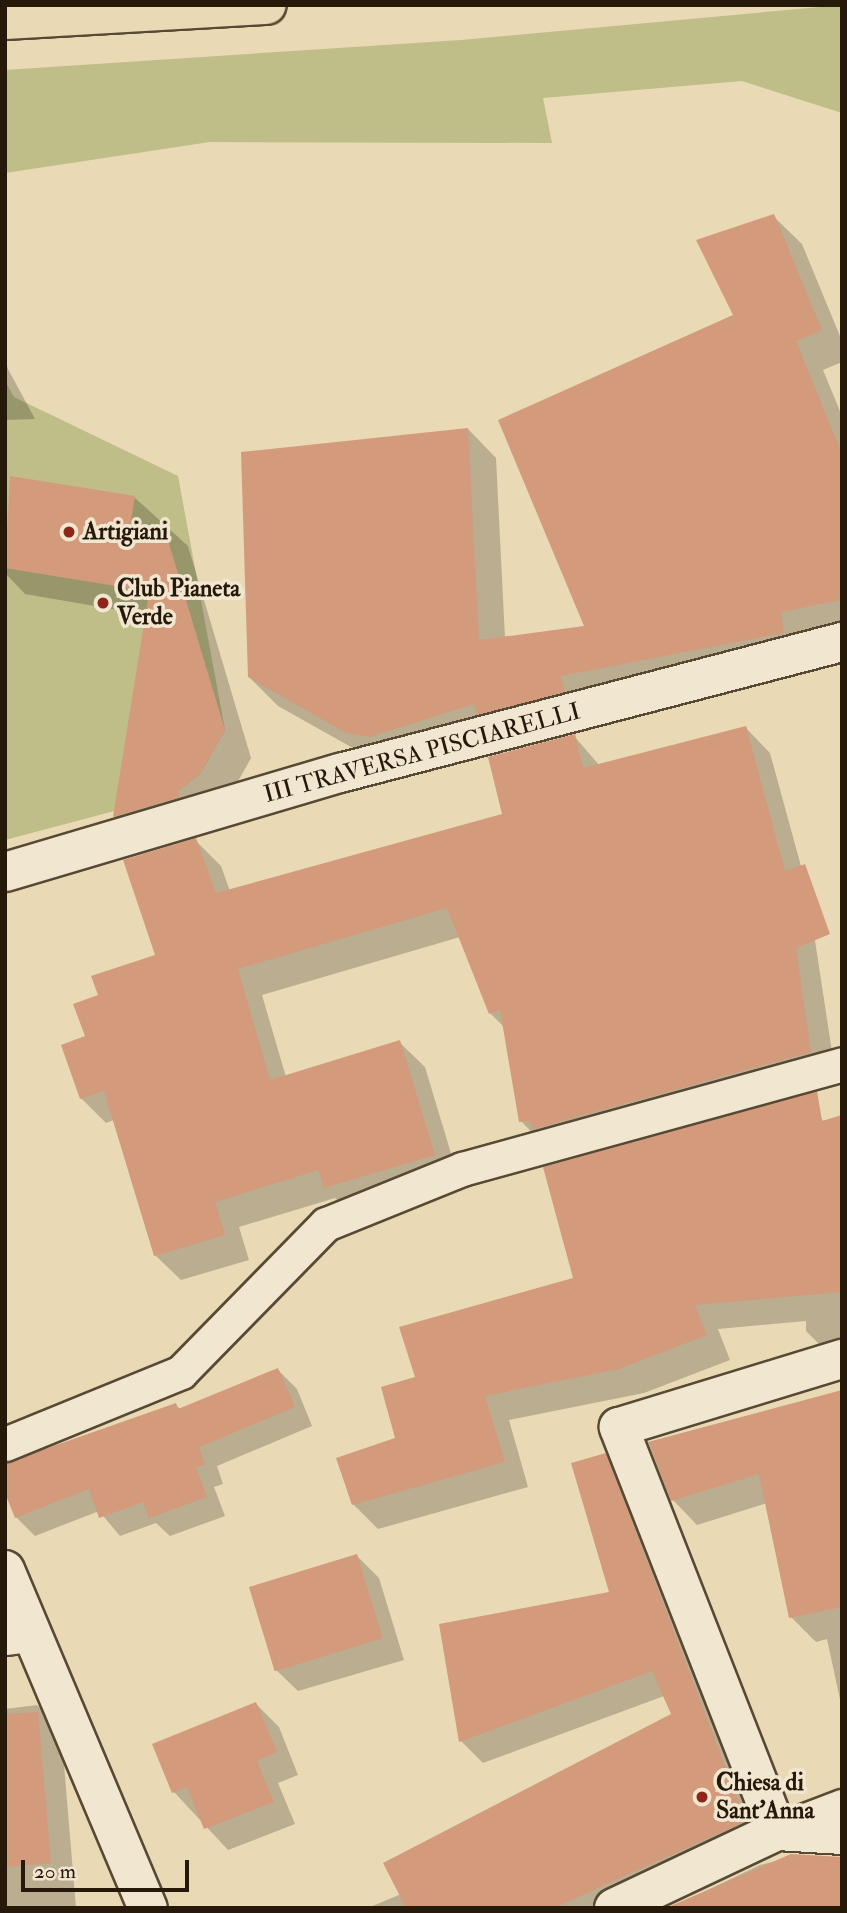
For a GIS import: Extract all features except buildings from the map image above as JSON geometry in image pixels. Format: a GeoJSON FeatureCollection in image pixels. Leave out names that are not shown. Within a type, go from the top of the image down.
{"type":"FeatureCollection","features":[{"type":"Feature","properties":{"kind":"highway"},"geometry":{"type":"LineString","coordinates":[[5,20],[267,5]]}},
{"type":"Feature","properties":{"kind":"street","name":"III TRAVERSA PISCIARELLI"},"geometry":{"type":"LineString","coordinates":[[5,872],[341,773],[842,642]]}},
{"type":"Feature","properties":{"kind":"street"},"geometry":{"type":"LineString","coordinates":[[777,1831],[619,1427],[842,1359]]}},
{"type":"Feature","properties":{"kind":"street"},"geometry":{"type":"LineString","coordinates":[[5,1570],[18,1636],[148,1908]]}},
{"type":"Feature","properties":{"kind":"street"},"geometry":{"type":"LineString","coordinates":[[618,1907],[777,1831],[842,1835]]}},
{"type":"Feature","properties":{"kind":"lane"},"geometry":{"type":"LineString","coordinates":[[5,1444],[181,1372],[326,1224],[462,1169],[842,1063]]}},
{"type":"Feature","properties":{"kind":"lane"},"geometry":{"type":"LineString","coordinates":[[777,1831],[842,1806]]}},
{"type":"Feature","properties":{"kind":"shaded area"},"geometry":{"type":"Polygon","coordinates":[[[842,5],[842,113],[742,81],[543,98],[552,143],[210,142],[5,173],[5,70],[461,40],[842,5]]]}},
{"type":"Feature","properties":{"kind":"shaded area","name":"Club Pianeta Verde"},"geometry":{"type":"Polygon","coordinates":[[[5,381],[14,397],[178,476],[225,730],[200,774],[171,796],[5,840],[5,381]]]}},
{"type":"Feature","properties":{"kind":"place","name":"Artigiani"},"geometry":{"type":"Point","coordinates":[69,532]}},
{"type":"Feature","properties":{"kind":"place","name":"Club Pianeta Verde"},"geometry":{"type":"Point","coordinates":[103,603]}},
{"type":"Feature","properties":{"kind":"place","name":"Chiesa di Sant'Anna"},"geometry":{"type":"Point","coordinates":[702,1797]}}]}
